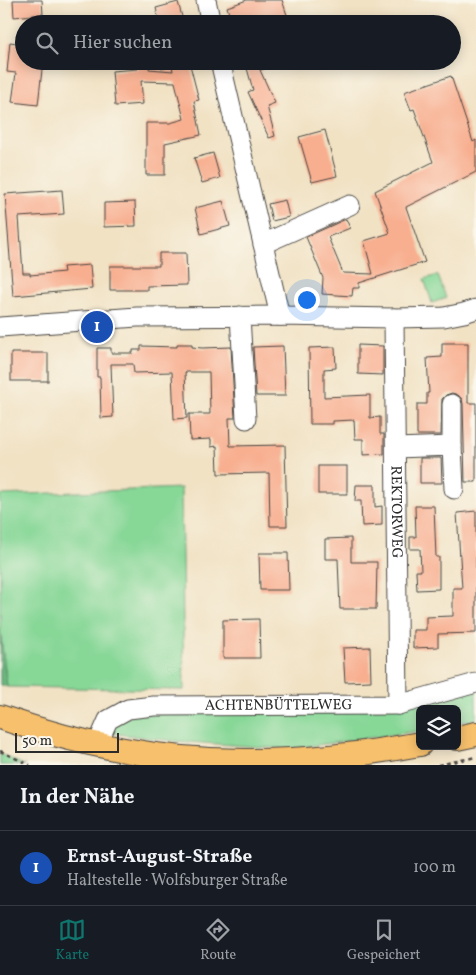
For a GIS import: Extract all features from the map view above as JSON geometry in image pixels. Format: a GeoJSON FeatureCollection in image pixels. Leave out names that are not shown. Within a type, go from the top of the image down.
{"type":"FeatureCollection","features":[{"type":"Feature","properties":{"kind":"main road"},"geometry":{"type":"LineString","coordinates":[[0,717],[34,729],[97,745],[189,758],[252,761],[350,755],[416,745]]}},
{"type":"Feature","properties":{"kind":"main road"},"geometry":{"type":"LineString","coordinates":[[461,737],[476,734]]}},
{"type":"Feature","properties":{"kind":"street"},"geometry":{"type":"LineString","coordinates":[[206,0],[210,15]]}},
{"type":"Feature","properties":{"kind":"street"},"geometry":{"type":"LineString","coordinates":[[222,70],[280,316]]}},
{"type":"Feature","properties":{"kind":"street"},"geometry":{"type":"LineString","coordinates":[[263,244],[350,205]]}},
{"type":"Feature","properties":{"kind":"street"},"geometry":{"type":"LineString","coordinates":[[0,327],[137,317],[444,317],[476,309]]}},
{"type":"Feature","properties":{"kind":"street"},"geometry":{"type":"LineString","coordinates":[[240,316],[246,419]]}},
{"type":"Feature","properties":{"kind":"street","name":"REKTORWEG"},"geometry":{"type":"LineString","coordinates":[[394,318],[398,705]]}},
{"type":"Feature","properties":{"kind":"street"},"geometry":{"type":"LineString","coordinates":[[452,404],[454,489]]}},
{"type":"Feature","properties":{"kind":"street"},"geometry":{"type":"LineString","coordinates":[[396,448],[452,446]]}},
{"type":"Feature","properties":{"kind":"street","name":"ACHTENBÜTTELWEG"},"geometry":{"type":"LineString","coordinates":[[97,745],[108,720],[128,709],[154,706],[398,705],[476,683]]}},
{"type":"Feature","properties":{"kind":"path"},"geometry":{"type":"LineString","coordinates":[[0,751],[30,765]]}},
{"type":"Feature","properties":{"kind":"path"},"geometry":{"type":"LineString","coordinates":[[438,765],[476,757]]}},
{"type":"Feature","properties":{"kind":"green space"},"geometry":{"type":"Polygon","coordinates":[[[438,275],[446,298],[432,303],[424,279],[438,275]]]}},
{"type":"Feature","properties":{"kind":"green space"},"geometry":{"type":"Polygon","coordinates":[[[181,488],[184,690],[7,687],[0,629],[0,495],[181,488]]]}},
{"type":"Feature","properties":{"kind":"green space"},"geometry":{"type":"Polygon","coordinates":[[[0,629],[7,687],[0,685],[0,629]]]}},
{"type":"Feature","properties":{"kind":"green space"},"geometry":{"type":"Polygon","coordinates":[[[476,690],[476,719],[461,722],[461,705],[416,705],[416,732],[288,749],[174,741],[110,733],[116,722],[134,715],[476,690]]]}},
{"type":"Feature","properties":{"kind":"green space"},"geometry":{"type":"Polygon","coordinates":[[[0,754],[24,765],[0,765],[0,754]]]}},
{"type":"Feature","properties":{"kind":"building"},"geometry":{"type":"Polygon","coordinates":[[[13,0],[42,0],[43,14],[15,15],[14,17],[13,0]]]}},
{"type":"Feature","properties":{"kind":"building"},"geometry":{"type":"Polygon","coordinates":[[[247,0],[282,0],[287,15],[229,15],[227,7],[247,0]]]}},
{"type":"Feature","properties":{"kind":"building"},"geometry":{"type":"Polygon","coordinates":[[[178,2],[182,15],[158,15],[156,8],[178,2]]]}},
{"type":"Feature","properties":{"kind":"building"},"geometry":{"type":"Polygon","coordinates":[[[10,42],[15,43],[15,70],[42,70],[38,105],[12,102],[16,73],[7,72],[10,42]]]}},
{"type":"Feature","properties":{"kind":"building"},"geometry":{"type":"Polygon","coordinates":[[[191,70],[199,100],[194,101],[201,135],[165,143],[165,175],[146,175],[146,123],[170,123],[184,119],[175,82],[141,81],[143,104],[115,106],[112,71],[191,70]]]}},
{"type":"Feature","properties":{"kind":"building"},"geometry":{"type":"Polygon","coordinates":[[[247,70],[260,70],[275,103],[267,106],[275,136],[269,138],[248,92],[253,90],[247,70]]]}},
{"type":"Feature","properties":{"kind":"building"},"geometry":{"type":"Polygon","coordinates":[[[451,76],[473,142],[476,140],[476,172],[406,207],[425,262],[359,283],[359,288],[353,288],[352,296],[322,294],[323,278],[306,237],[346,219],[350,228],[328,237],[343,273],[373,274],[364,241],[390,233],[375,191],[433,162],[414,109],[411,110],[404,92],[451,76]]]}},
{"type":"Feature","properties":{"kind":"building"},"geometry":{"type":"Polygon","coordinates":[[[325,130],[337,176],[312,182],[299,137],[325,130]]]}},
{"type":"Feature","properties":{"kind":"building"},"geometry":{"type":"Polygon","coordinates":[[[213,153],[220,178],[202,183],[194,158],[213,153]]]}},
{"type":"Feature","properties":{"kind":"building"},"geometry":{"type":"Polygon","coordinates":[[[62,190],[64,214],[19,217],[23,273],[30,273],[30,275],[64,272],[63,267],[90,265],[92,289],[13,296],[5,194],[62,190]]]}},
{"type":"Feature","properties":{"kind":"building"},"geometry":{"type":"Polygon","coordinates":[[[285,200],[289,217],[272,221],[268,204],[285,200]]]}},
{"type":"Feature","properties":{"kind":"building"},"geometry":{"type":"Polygon","coordinates":[[[223,201],[230,226],[201,234],[195,208],[223,201]]]}},
{"type":"Feature","properties":{"kind":"building"},"geometry":{"type":"Polygon","coordinates":[[[135,202],[136,226],[104,227],[104,203],[135,202]]]}},
{"type":"Feature","properties":{"kind":"building"},"geometry":{"type":"Polygon","coordinates":[[[159,253],[186,253],[187,285],[147,286],[147,290],[110,290],[110,266],[159,266],[159,253]]]}},
{"type":"Feature","properties":{"kind":"building"},"geometry":{"type":"Polygon","coordinates":[[[442,343],[468,343],[468,403],[476,403],[476,482],[465,482],[463,404],[462,399],[458,395],[452,393],[442,399],[441,435],[417,435],[417,404],[427,404],[427,393],[429,393],[427,358],[442,357],[442,343]]]}},
{"type":"Feature","properties":{"kind":"building"},"geometry":{"type":"Polygon","coordinates":[[[177,344],[192,344],[192,347],[202,348],[231,347],[235,418],[229,418],[230,446],[285,445],[287,526],[270,526],[269,473],[218,474],[217,446],[211,447],[211,439],[190,440],[189,414],[210,414],[209,372],[185,372],[187,418],[174,419],[172,372],[134,373],[133,364],[111,364],[113,417],[101,418],[100,377],[97,377],[97,348],[111,348],[111,353],[133,353],[133,350],[141,350],[141,346],[177,347],[177,344]]]}},
{"type":"Feature","properties":{"kind":"building"},"geometry":{"type":"Polygon","coordinates":[[[358,345],[383,346],[383,375],[358,374],[358,345]]]}},
{"type":"Feature","properties":{"kind":"building"},"geometry":{"type":"Polygon","coordinates":[[[283,346],[285,396],[256,396],[253,347],[283,346]]]}},
{"type":"Feature","properties":{"kind":"building"},"geometry":{"type":"Polygon","coordinates":[[[335,347],[336,368],[324,369],[324,397],[370,395],[370,418],[380,417],[380,434],[384,434],[384,454],[363,455],[363,439],[355,439],[354,420],[333,421],[333,424],[310,424],[309,348],[335,347]]]}},
{"type":"Feature","properties":{"kind":"building"},"geometry":{"type":"Polygon","coordinates":[[[11,353],[48,353],[48,381],[11,381],[11,353]]]}},
{"type":"Feature","properties":{"kind":"building"},"geometry":{"type":"Polygon","coordinates":[[[420,458],[441,458],[442,483],[420,483],[420,458]]]}},
{"type":"Feature","properties":{"kind":"building"},"geometry":{"type":"Polygon","coordinates":[[[318,466],[347,466],[347,494],[318,494],[318,466]]]}},
{"type":"Feature","properties":{"kind":"building"},"geometry":{"type":"Polygon","coordinates":[[[356,485],[375,485],[375,507],[382,506],[382,525],[362,526],[361,501],[355,501],[356,485]]]}},
{"type":"Feature","properties":{"kind":"building"},"geometry":{"type":"Polygon","coordinates":[[[415,506],[434,506],[436,557],[439,557],[439,589],[417,590],[416,571],[421,571],[420,549],[410,549],[410,537],[416,537],[415,506]]]}},
{"type":"Feature","properties":{"kind":"building"},"geometry":{"type":"Polygon","coordinates":[[[476,511],[476,633],[438,634],[438,647],[413,648],[413,630],[426,630],[426,617],[453,616],[453,588],[462,588],[457,513],[476,511]]]}},
{"type":"Feature","properties":{"kind":"building"},"geometry":{"type":"Polygon","coordinates":[[[351,538],[351,562],[377,562],[376,609],[340,609],[338,559],[325,559],[325,539],[351,538]]]}},
{"type":"Feature","properties":{"kind":"building"},"geometry":{"type":"Polygon","coordinates":[[[259,553],[288,553],[289,590],[260,590],[259,553]]]}},
{"type":"Feature","properties":{"kind":"building"},"geometry":{"type":"Polygon","coordinates":[[[259,619],[260,658],[223,658],[223,620],[259,619]]]}},
{"type":"Feature","properties":{"kind":"building"},"geometry":{"type":"Polygon","coordinates":[[[370,647],[371,681],[345,682],[343,648],[370,647]]]}},
{"type":"Feature","properties":{"kind":"place","name":"Ernst-August-Straße"},"geometry":{"type":"Point","coordinates":[97,327]}}]}
